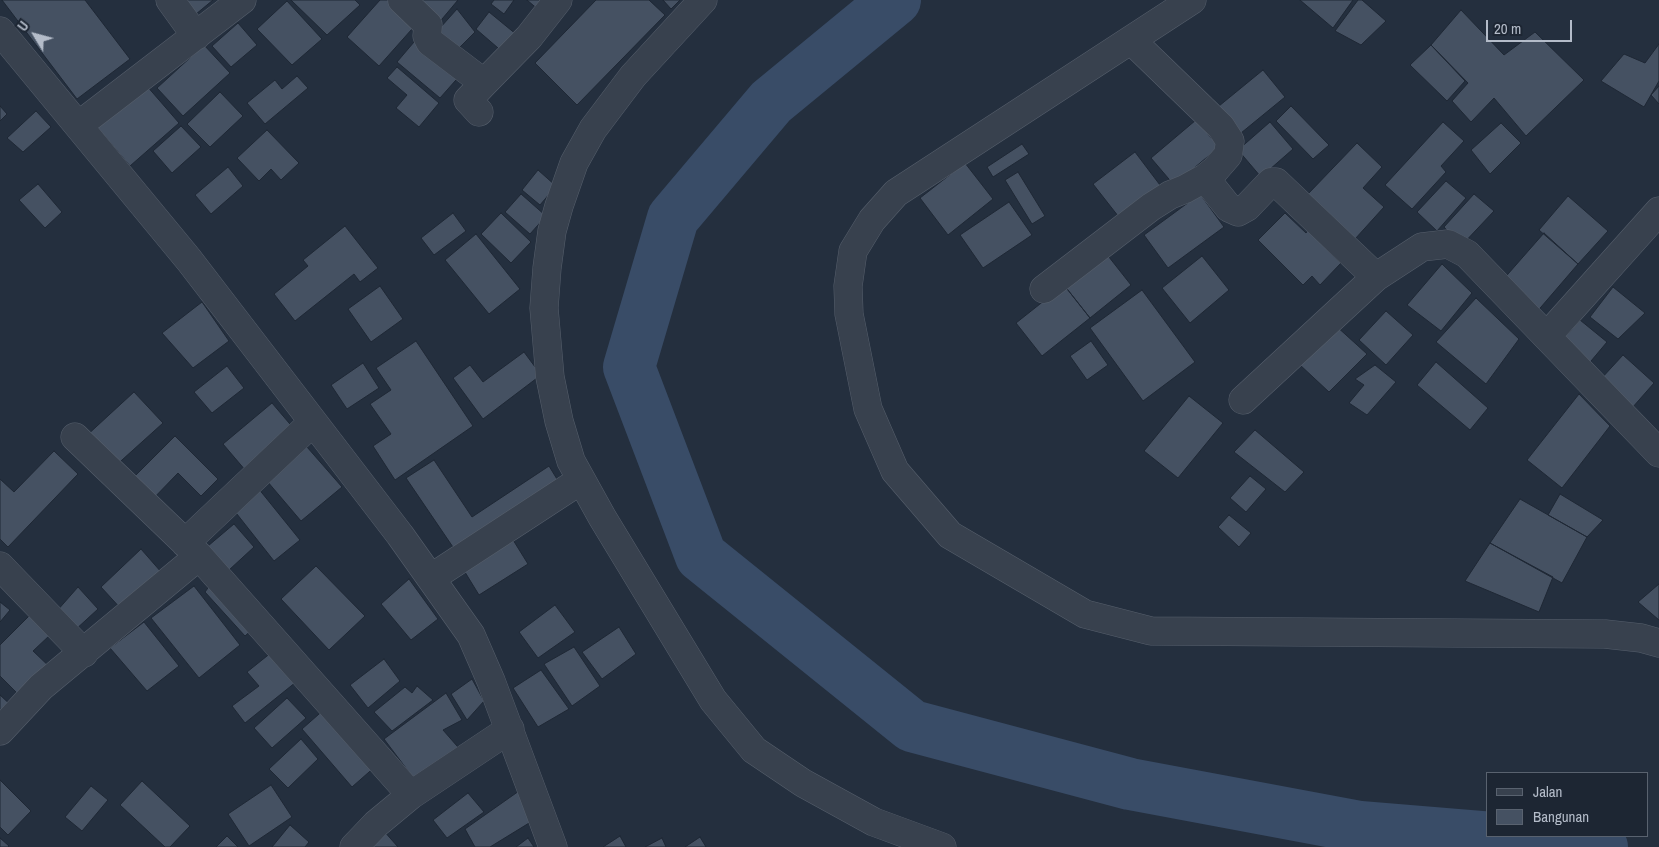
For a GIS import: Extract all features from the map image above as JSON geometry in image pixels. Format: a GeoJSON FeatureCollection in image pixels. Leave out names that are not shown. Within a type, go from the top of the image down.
{"type":"FeatureCollection","features":[{"type":"Feature","properties":{"kind":"street"},"geometry":{"type":"LineString","coordinates":[[170,0],[196,36]]}},
{"type":"Feature","properties":{"kind":"street"},"geometry":{"type":"LineString","coordinates":[[79,125],[242,0]]}},
{"type":"Feature","properties":{"kind":"street"},"geometry":{"type":"LineString","coordinates":[[402,0],[428,25],[427,36],[430,42],[484,83]]}},
{"type":"Feature","properties":{"kind":"street"},"geometry":{"type":"LineString","coordinates":[[478,112],[468,100],[529,36],[558,0]]}},
{"type":"Feature","properties":{"kind":"street"},"geometry":{"type":"LineString","coordinates":[[703,0],[633,76],[593,129],[574,164],[559,206],[552,231],[544,308],[550,377],[570,461],[713,700],[754,750],[804,783],[874,822],[942,847]]}},
{"type":"Feature","properties":{"kind":"street"},"geometry":{"type":"LineString","coordinates":[[1192,0],[896,193],[872,220],[852,251],[848,286],[849,314],[868,410],[895,471],[950,535],[1084,614],[1151,631],[1605,634],[1641,638],[1659,643]]}},
{"type":"Feature","properties":{"kind":"street"},"geometry":{"type":"LineString","coordinates":[[0,31],[189,260],[400,535],[471,635],[510,729],[553,847]]}},
{"type":"Feature","properties":{"kind":"street"},"geometry":{"type":"LineString","coordinates":[[1044,289],[1151,207],[1170,195],[1205,178],[1228,156],[1230,141],[1221,127],[1131,40]]}},
{"type":"Feature","properties":{"kind":"street"},"geometry":{"type":"LineString","coordinates":[[1205,178],[1229,208],[1238,212],[1247,207],[1269,184],[1276,182],[1376,277]]}},
{"type":"Feature","properties":{"kind":"street"},"geometry":{"type":"LineString","coordinates":[[1546,336],[1659,211]]}},
{"type":"Feature","properties":{"kind":"street"},"geometry":{"type":"LineString","coordinates":[[1243,400],[1376,277],[1422,247],[1448,244],[1467,254],[1659,453]]}},
{"type":"Feature","properties":{"kind":"street"},"geometry":{"type":"LineString","coordinates":[[0,731],[41,687],[84,653],[192,550],[313,422]]}},
{"type":"Feature","properties":{"kind":"street"},"geometry":{"type":"LineString","coordinates":[[74,438],[192,550],[411,795]]}},
{"type":"Feature","properties":{"kind":"street"},"geometry":{"type":"LineString","coordinates":[[431,578],[581,480]]}},
{"type":"Feature","properties":{"kind":"street"},"geometry":{"type":"LineString","coordinates":[[0,566],[84,653]]}},
{"type":"Feature","properties":{"kind":"street"},"geometry":{"type":"LineString","coordinates":[[354,847],[376,824],[411,795],[510,729]]}},
{"type":"Feature","properties":{"kind":"building"},"geometry":{"type":"Polygon","coordinates":[[[2,0],[85,0],[130,59],[77,99],[2,0]]]}},
{"type":"Feature","properties":{"kind":"building"},"geometry":{"type":"Polygon","coordinates":[[[175,0],[213,0],[190,19],[175,0]]]}},
{"type":"Feature","properties":{"kind":"building"},"geometry":{"type":"Polygon","coordinates":[[[291,0],[355,0],[360,5],[327,35],[291,0]]]}},
{"type":"Feature","properties":{"kind":"building"},"geometry":{"type":"Polygon","coordinates":[[[380,0],[397,0],[420,20],[379,66],[347,37],[380,0]]]}},
{"type":"Feature","properties":{"kind":"building"},"geometry":{"type":"Polygon","coordinates":[[[406,0],[458,0],[437,25],[406,0]]]}},
{"type":"Feature","properties":{"kind":"building"},"geometry":{"type":"Polygon","coordinates":[[[494,0],[514,0],[504,14],[491,4],[494,0]]]}},
{"type":"Feature","properties":{"kind":"building"},"geometry":{"type":"Polygon","coordinates":[[[527,0],[548,0],[540,11],[527,0]]]}},
{"type":"Feature","properties":{"kind":"building"},"geometry":{"type":"Polygon","coordinates":[[[596,0],[649,0],[665,15],[577,105],[535,63],[596,0]]]}},
{"type":"Feature","properties":{"kind":"building"},"geometry":{"type":"Polygon","coordinates":[[[663,0],[680,0],[671,9],[663,0]]]}},
{"type":"Feature","properties":{"kind":"building"},"geometry":{"type":"Polygon","coordinates":[[[1300,0],[1353,0],[1333,28],[1300,0]]]}},
{"type":"Feature","properties":{"kind":"building"},"geometry":{"type":"Polygon","coordinates":[[[1358,0],[1362,0],[1386,21],[1361,45],[1335,31],[1358,0]]]}},
{"type":"Feature","properties":{"kind":"building"},"geometry":{"type":"Polygon","coordinates":[[[287,1],[322,39],[292,65],[257,29],[287,1]]]}},
{"type":"Feature","properties":{"kind":"building"},"geometry":{"type":"Polygon","coordinates":[[[457,9],[475,32],[451,56],[431,38],[457,9]]]}},
{"type":"Feature","properties":{"kind":"building"},"geometry":{"type":"Polygon","coordinates":[[[1461,10],[1504,55],[1535,32],[1584,80],[1526,136],[1494,98],[1471,122],[1452,101],[1468,83],[1431,45],[1461,10]]]}},
{"type":"Feature","properties":{"kind":"building"},"geometry":{"type":"Polygon","coordinates":[[[489,12],[517,35],[505,54],[476,29],[489,12]]]}},
{"type":"Feature","properties":{"kind":"building"},"geometry":{"type":"Polygon","coordinates":[[[238,23],[257,45],[231,67],[212,46],[238,23]]]}},
{"type":"Feature","properties":{"kind":"building"},"geometry":{"type":"Polygon","coordinates":[[[420,35],[463,72],[440,98],[397,62],[420,35]]]}},
{"type":"Feature","properties":{"kind":"building"},"geometry":{"type":"Polygon","coordinates":[[[1659,44],[1659,81],[1644,107],[1601,81],[1624,54],[1645,63],[1659,44]]]}},
{"type":"Feature","properties":{"kind":"building"},"geometry":{"type":"Polygon","coordinates":[[[204,45],[230,73],[183,116],[157,88],[204,45]]]}},
{"type":"Feature","properties":{"kind":"building"},"geometry":{"type":"Polygon","coordinates":[[[1431,45],[1465,81],[1447,101],[1410,65],[1431,45]]]}},
{"type":"Feature","properties":{"kind":"building"},"geometry":{"type":"Polygon","coordinates":[[[397,67],[439,103],[419,127],[396,108],[407,95],[387,78],[397,67]]]}},
{"type":"Feature","properties":{"kind":"building"},"geometry":{"type":"Polygon","coordinates":[[[1263,70],[1285,97],[1241,133],[1219,106],[1263,70]]]}},
{"type":"Feature","properties":{"kind":"building"},"geometry":{"type":"Polygon","coordinates":[[[297,76],[308,88],[265,124],[247,103],[275,80],[282,89],[297,76]]]}},
{"type":"Feature","properties":{"kind":"building"},"geometry":{"type":"Polygon","coordinates":[[[146,85],[179,123],[130,166],[97,127],[146,85]]]}},
{"type":"Feature","properties":{"kind":"building"},"geometry":{"type":"Polygon","coordinates":[[[1659,86],[1659,104],[1651,95],[1659,86]]]}},
{"type":"Feature","properties":{"kind":"building"},"geometry":{"type":"Polygon","coordinates":[[[220,92],[243,116],[210,147],[187,124],[220,92]]]}},
{"type":"Feature","properties":{"kind":"building"},"geometry":{"type":"Polygon","coordinates":[[[0,106],[7,114],[0,121],[0,106]]]}},
{"type":"Feature","properties":{"kind":"building"},"geometry":{"type":"Polygon","coordinates":[[[1291,106],[1329,145],[1313,159],[1276,121],[1291,106]]]}},
{"type":"Feature","properties":{"kind":"building"},"geometry":{"type":"Polygon","coordinates":[[[36,111],[51,127],[23,152],[7,138],[36,111]]]}},
{"type":"Feature","properties":{"kind":"building"},"geometry":{"type":"Polygon","coordinates":[[[1196,120],[1219,147],[1174,185],[1151,158],[1196,120]]]}},
{"type":"Feature","properties":{"kind":"building"},"geometry":{"type":"Polygon","coordinates":[[[1270,122],[1293,149],[1261,177],[1238,150],[1270,122]]]}},
{"type":"Feature","properties":{"kind":"building"},"geometry":{"type":"Polygon","coordinates":[[[1443,122],[1464,141],[1441,166],[1446,172],[1412,209],[1385,185],[1443,122]]]}},
{"type":"Feature","properties":{"kind":"building"},"geometry":{"type":"Polygon","coordinates":[[[1501,123],[1521,143],[1490,174],[1471,150],[1501,123]]]}},
{"type":"Feature","properties":{"kind":"building"},"geometry":{"type":"Polygon","coordinates":[[[181,126],[201,147],[172,173],[153,151],[181,126]]]}},
{"type":"Feature","properties":{"kind":"building"},"geometry":{"type":"Polygon","coordinates":[[[267,130],[299,163],[281,180],[271,169],[259,181],[237,158],[267,130]]]}},
{"type":"Feature","properties":{"kind":"building"},"geometry":{"type":"Polygon","coordinates":[[[1357,143],[1382,167],[1363,188],[1384,207],[1355,239],[1308,194],[1357,143]]]}},
{"type":"Feature","properties":{"kind":"building"},"geometry":{"type":"Polygon","coordinates":[[[1022,144],[1029,154],[993,177],[987,167],[1022,144]]]}},
{"type":"Feature","properties":{"kind":"building"},"geometry":{"type":"Polygon","coordinates":[[[1135,152],[1163,189],[1122,221],[1093,184],[1135,152]]]}},
{"type":"Feature","properties":{"kind":"building"},"geometry":{"type":"Polygon","coordinates":[[[965,163],[993,199],[948,235],[920,198],[965,163]]]}},
{"type":"Feature","properties":{"kind":"building"},"geometry":{"type":"Polygon","coordinates":[[[228,167],[243,186],[211,214],[195,195],[228,167]]]}},
{"type":"Feature","properties":{"kind":"building"},"geometry":{"type":"Polygon","coordinates":[[[538,170],[556,186],[540,205],[522,190],[538,170]]]}},
{"type":"Feature","properties":{"kind":"building"},"geometry":{"type":"Polygon","coordinates":[[[1018,172],[1045,216],[1032,224],[1005,180],[1018,172]]]}},
{"type":"Feature","properties":{"kind":"building"},"geometry":{"type":"Polygon","coordinates":[[[1446,181],[1466,198],[1437,231],[1417,212],[1446,181]]]}},
{"type":"Feature","properties":{"kind":"building"},"geometry":{"type":"Polygon","coordinates":[[[38,184],[62,212],[45,228],[19,200],[38,184]]]}},
{"type":"Feature","properties":{"kind":"building"},"geometry":{"type":"Polygon","coordinates":[[[521,194],[546,216],[530,234],[505,212],[521,194]]]}},
{"type":"Feature","properties":{"kind":"building"},"geometry":{"type":"Polygon","coordinates":[[[1200,194],[1224,227],[1168,268],[1144,235],[1200,194]]]}},
{"type":"Feature","properties":{"kind":"building"},"geometry":{"type":"Polygon","coordinates":[[[1474,194],[1494,211],[1461,246],[1444,227],[1474,194]]]}},
{"type":"Feature","properties":{"kind":"building"},"geometry":{"type":"Polygon","coordinates":[[[1568,196],[1608,231],[1578,264],[1539,230],[1568,196]]]}},
{"type":"Feature","properties":{"kind":"building"},"geometry":{"type":"Polygon","coordinates":[[[1009,202],[1032,235],[983,268],[960,235],[1009,202]]]}},
{"type":"Feature","properties":{"kind":"building"},"geometry":{"type":"Polygon","coordinates":[[[453,213],[466,231],[434,255],[421,238],[453,213]]]}},
{"type":"Feature","properties":{"kind":"building"},"geometry":{"type":"Polygon","coordinates":[[[501,213],[531,242],[511,263],[481,234],[501,213]]]}},
{"type":"Feature","properties":{"kind":"building"},"geometry":{"type":"Polygon","coordinates":[[[1285,213],[1306,233],[1315,224],[1329,238],[1322,245],[1341,263],[1320,285],[1312,276],[1303,285],[1258,240],[1285,213]]]}},
{"type":"Feature","properties":{"kind":"building"},"geometry":{"type":"Polygon","coordinates":[[[345,226],[378,268],[360,282],[354,274],[295,321],[274,294],[308,266],[303,260],[345,226]]]}},
{"type":"Feature","properties":{"kind":"building"},"geometry":{"type":"Polygon","coordinates":[[[1544,233],[1578,264],[1535,314],[1501,282],[1544,233]]]}},
{"type":"Feature","properties":{"kind":"building"},"geometry":{"type":"Polygon","coordinates":[[[476,234],[520,289],[489,314],[445,260],[476,234]]]}},
{"type":"Feature","properties":{"kind":"building"},"geometry":{"type":"Polygon","coordinates":[[[1105,252],[1131,285],[1090,318],[1064,285],[1105,252]]]}},
{"type":"Feature","properties":{"kind":"building"},"geometry":{"type":"Polygon","coordinates":[[[1202,256],[1229,290],[1190,323],[1162,288],[1202,256]]]}},
{"type":"Feature","properties":{"kind":"building"},"geometry":{"type":"Polygon","coordinates":[[[1442,264],[1472,293],[1441,331],[1407,305],[1442,264]]]}},
{"type":"Feature","properties":{"kind":"building"},"geometry":{"type":"Polygon","coordinates":[[[1064,285],[1090,318],[1042,356],[1016,323],[1064,285]]]}},
{"type":"Feature","properties":{"kind":"building"},"geometry":{"type":"Polygon","coordinates":[[[380,286],[403,319],[371,342],[348,309],[380,286]]]}},
{"type":"Feature","properties":{"kind":"building"},"geometry":{"type":"Polygon","coordinates":[[[1613,287],[1645,313],[1618,339],[1590,317],[1613,287]]]}},
{"type":"Feature","properties":{"kind":"building"},"geometry":{"type":"Polygon","coordinates":[[[1142,290],[1195,362],[1143,401],[1090,328],[1142,290]]]}},
{"type":"Feature","properties":{"kind":"building"},"geometry":{"type":"Polygon","coordinates":[[[1476,298],[1519,339],[1486,384],[1436,342],[1476,298]]]}},
{"type":"Feature","properties":{"kind":"building"},"geometry":{"type":"Polygon","coordinates":[[[202,302],[229,341],[193,368],[162,333],[202,302]]]}},
{"type":"Feature","properties":{"kind":"building"},"geometry":{"type":"Polygon","coordinates":[[[1386,311],[1413,335],[1386,365],[1359,340],[1386,311]]]}},
{"type":"Feature","properties":{"kind":"building"},"geometry":{"type":"Polygon","coordinates":[[[1580,320],[1607,342],[1586,367],[1559,344],[1580,320]]]}},
{"type":"Feature","properties":{"kind":"building"},"geometry":{"type":"Polygon","coordinates":[[[1335,325],[1367,354],[1329,392],[1299,364],[1335,325]]]}},
{"type":"Feature","properties":{"kind":"building"},"geometry":{"type":"Polygon","coordinates":[[[416,341],[473,426],[395,480],[373,446],[391,434],[370,404],[391,390],[376,368],[416,341]]]}},
{"type":"Feature","properties":{"kind":"building"},"geometry":{"type":"Polygon","coordinates":[[[1091,341],[1108,365],[1087,380],[1070,356],[1091,341]]]}},
{"type":"Feature","properties":{"kind":"building"},"geometry":{"type":"Polygon","coordinates":[[[524,352],[541,375],[483,419],[453,378],[470,365],[483,382],[524,352]]]}},
{"type":"Feature","properties":{"kind":"building"},"geometry":{"type":"Polygon","coordinates":[[[1623,355],[1654,383],[1632,408],[1600,380],[1623,355]]]}},
{"type":"Feature","properties":{"kind":"building"},"geometry":{"type":"Polygon","coordinates":[[[1436,362],[1488,408],[1470,430],[1417,385],[1436,362]]]}},
{"type":"Feature","properties":{"kind":"building"},"geometry":{"type":"Polygon","coordinates":[[[363,363],[379,388],[347,409],[331,385],[363,363]]]}},
{"type":"Feature","properties":{"kind":"building"},"geometry":{"type":"Polygon","coordinates":[[[1375,365],[1396,382],[1367,415],[1349,403],[1364,385],[1355,379],[1375,365]]]}},
{"type":"Feature","properties":{"kind":"building"},"geometry":{"type":"Polygon","coordinates":[[[227,366],[244,388],[212,413],[194,392],[227,366]]]}},
{"type":"Feature","properties":{"kind":"building"},"geometry":{"type":"Polygon","coordinates":[[[134,392],[163,423],[112,469],[84,438],[134,392]]]}},
{"type":"Feature","properties":{"kind":"building"},"geometry":{"type":"Polygon","coordinates":[[[1579,394],[1610,426],[1562,488],[1527,460],[1579,394]]]}},
{"type":"Feature","properties":{"kind":"building"},"geometry":{"type":"Polygon","coordinates":[[[1189,396],[1223,423],[1178,478],[1144,451],[1189,396]]]}},
{"type":"Feature","properties":{"kind":"building"},"geometry":{"type":"Polygon","coordinates":[[[272,403],[295,430],[246,471],[223,444],[272,403]]]}},
{"type":"Feature","properties":{"kind":"building"},"geometry":{"type":"Polygon","coordinates":[[[1255,430],[1304,472],[1285,492],[1234,452],[1255,430]]]}},
{"type":"Feature","properties":{"kind":"building"},"geometry":{"type":"Polygon","coordinates":[[[175,436],[218,479],[201,496],[178,473],[150,502],[129,482],[175,436]]]}},
{"type":"Feature","properties":{"kind":"building"},"geometry":{"type":"Polygon","coordinates":[[[307,447],[342,487],[301,521],[267,481],[307,447]]]}},
{"type":"Feature","properties":{"kind":"building"},"geometry":{"type":"Polygon","coordinates":[[[54,451],[78,474],[8,547],[0,539],[0,479],[14,492],[54,451]]]}},
{"type":"Feature","properties":{"kind":"building"},"geometry":{"type":"Polygon","coordinates":[[[434,460],[472,517],[549,466],[560,484],[457,553],[406,478],[434,460]]]}},
{"type":"Feature","properties":{"kind":"building"},"geometry":{"type":"Polygon","coordinates":[[[1250,476],[1266,489],[1246,512],[1230,498],[1250,476]]]}},
{"type":"Feature","properties":{"kind":"building"},"geometry":{"type":"Polygon","coordinates":[[[258,488],[300,540],[274,561],[233,509],[258,488]]]}},
{"type":"Feature","properties":{"kind":"building"},"geometry":{"type":"Polygon","coordinates":[[[1560,494],[1603,520],[1587,537],[1548,515],[1560,494]]]}},
{"type":"Feature","properties":{"kind":"building"},"geometry":{"type":"Polygon","coordinates":[[[1520,499],[1587,537],[1562,583],[1490,543],[1520,499]]]}},
{"type":"Feature","properties":{"kind":"building"},"geometry":{"type":"Polygon","coordinates":[[[1229,515],[1251,533],[1239,547],[1218,527],[1229,515]]]}},
{"type":"Feature","properties":{"kind":"building"},"geometry":{"type":"Polygon","coordinates":[[[234,524],[254,547],[229,570],[208,546],[234,524]]]}},
{"type":"Feature","properties":{"kind":"building"},"geometry":{"type":"Polygon","coordinates":[[[510,535],[528,564],[479,595],[460,564],[510,535]]]}},
{"type":"Feature","properties":{"kind":"building"},"geometry":{"type":"Polygon","coordinates":[[[1490,543],[1553,577],[1539,612],[1465,581],[1490,543]]]}},
{"type":"Feature","properties":{"kind":"building"},"geometry":{"type":"Polygon","coordinates":[[[141,549],[162,573],[123,611],[101,587],[141,549]]]}},
{"type":"Feature","properties":{"kind":"building"},"geometry":{"type":"Polygon","coordinates":[[[316,566],[365,616],[329,650],[281,599],[316,566]]]}},
{"type":"Feature","properties":{"kind":"building"},"geometry":{"type":"Polygon","coordinates":[[[409,579],[438,619],[411,640],[381,604],[409,579]]]}},
{"type":"Feature","properties":{"kind":"building"},"geometry":{"type":"Polygon","coordinates":[[[213,581],[257,625],[245,636],[205,592],[213,581]]]}},
{"type":"Feature","properties":{"kind":"building"},"geometry":{"type":"Polygon","coordinates":[[[1659,584],[1659,620],[1638,602],[1659,584]]]}},
{"type":"Feature","properties":{"kind":"building"},"geometry":{"type":"Polygon","coordinates":[[[194,586],[240,645],[199,678],[151,618],[194,586]]]}},
{"type":"Feature","properties":{"kind":"building"},"geometry":{"type":"Polygon","coordinates":[[[78,587],[98,609],[74,631],[56,612],[78,587]]]}},
{"type":"Feature","properties":{"kind":"building"},"geometry":{"type":"Polygon","coordinates":[[[0,602],[10,610],[0,622],[0,602]]]}},
{"type":"Feature","properties":{"kind":"building"},"geometry":{"type":"Polygon","coordinates":[[[555,605],[575,632],[538,658],[519,632],[555,605]]]}},
{"type":"Feature","properties":{"kind":"building"},"geometry":{"type":"Polygon","coordinates":[[[30,615],[50,635],[33,651],[53,670],[24,700],[0,676],[0,645],[30,615]]]}},
{"type":"Feature","properties":{"kind":"building"},"geometry":{"type":"Polygon","coordinates":[[[144,622],[179,666],[147,691],[110,648],[144,622]]]}},
{"type":"Feature","properties":{"kind":"building"},"geometry":{"type":"Polygon","coordinates":[[[619,627],[636,654],[602,679],[582,652],[619,627]]]}},
{"type":"Feature","properties":{"kind":"building"},"geometry":{"type":"Polygon","coordinates":[[[574,647],[600,686],[572,706],[544,664],[574,647]]]}},
{"type":"Feature","properties":{"kind":"building"},"geometry":{"type":"Polygon","coordinates":[[[272,652],[296,682],[245,723],[232,706],[259,686],[247,672],[272,652]]]}},
{"type":"Feature","properties":{"kind":"building"},"geometry":{"type":"Polygon","coordinates":[[[384,659],[400,681],[368,708],[350,685],[384,659]]]}},
{"type":"Feature","properties":{"kind":"building"},"geometry":{"type":"Polygon","coordinates":[[[541,670],[569,709],[538,727],[513,688],[541,670]]]}},
{"type":"Feature","properties":{"kind":"building"},"geometry":{"type":"Polygon","coordinates":[[[472,679],[484,701],[467,720],[451,694],[472,679]]]}},
{"type":"Feature","properties":{"kind":"building"},"geometry":{"type":"Polygon","coordinates":[[[417,686],[433,700],[392,731],[374,712],[405,687],[412,693],[417,686]]]}},
{"type":"Feature","properties":{"kind":"building"},"geometry":{"type":"Polygon","coordinates":[[[446,693],[462,720],[443,730],[464,754],[418,784],[384,739],[446,693]]]}},
{"type":"Feature","properties":{"kind":"building"},"geometry":{"type":"Polygon","coordinates":[[[0,695],[14,708],[0,724],[0,695]]]}},
{"type":"Feature","properties":{"kind":"building"},"geometry":{"type":"Polygon","coordinates":[[[287,698],[306,718],[272,748],[254,728],[287,698]]]}},
{"type":"Feature","properties":{"kind":"building"},"geometry":{"type":"Polygon","coordinates":[[[327,707],[377,765],[352,787],[302,729],[327,707]]]}},
{"type":"Feature","properties":{"kind":"building"},"geometry":{"type":"Polygon","coordinates":[[[301,739],[318,759],[288,788],[269,769],[301,739]]]}},
{"type":"Feature","properties":{"kind":"building"},"geometry":{"type":"Polygon","coordinates":[[[0,780],[31,811],[8,835],[0,827],[0,780]]]}},
{"type":"Feature","properties":{"kind":"building"},"geometry":{"type":"Polygon","coordinates":[[[142,781],[190,826],[170,847],[165,847],[120,805],[142,781]]]}},
{"type":"Feature","properties":{"kind":"building"},"geometry":{"type":"Polygon","coordinates":[[[271,785],[292,817],[249,846],[228,814],[271,785]]]}},
{"type":"Feature","properties":{"kind":"building"},"geometry":{"type":"Polygon","coordinates":[[[91,786],[108,800],[82,831],[65,817],[91,786]]]}},
{"type":"Feature","properties":{"kind":"building"},"geometry":{"type":"Polygon","coordinates":[[[519,791],[534,820],[490,847],[475,847],[465,829],[519,791]]]}},
{"type":"Feature","properties":{"kind":"building"},"geometry":{"type":"Polygon","coordinates":[[[468,793],[484,812],[447,838],[433,820],[468,793]]]}},
{"type":"Feature","properties":{"kind":"building"},"geometry":{"type":"Polygon","coordinates":[[[290,825],[309,842],[305,847],[272,847],[290,825]]]}},
{"type":"Feature","properties":{"kind":"building"},"geometry":{"type":"Polygon","coordinates":[[[383,830],[398,847],[363,847],[383,830]]]}},
{"type":"Feature","properties":{"kind":"building"},"geometry":{"type":"Polygon","coordinates":[[[227,836],[238,847],[216,847],[227,836]]]}},
{"type":"Feature","properties":{"kind":"building"},"geometry":{"type":"Polygon","coordinates":[[[620,836],[626,847],[603,847],[620,836]]]}},
{"type":"Feature","properties":{"kind":"building"},"geometry":{"type":"Polygon","coordinates":[[[700,837],[706,847],[685,847],[700,837]]]}},
{"type":"Feature","properties":{"kind":"building"},"geometry":{"type":"Polygon","coordinates":[[[0,838],[9,846],[8,847],[0,847],[0,838]]]}},
{"type":"Feature","properties":{"kind":"building"},"geometry":{"type":"Polygon","coordinates":[[[528,838],[534,847],[516,847],[528,838]]]}},
{"type":"Feature","properties":{"kind":"building"},"geometry":{"type":"Polygon","coordinates":[[[662,838],[666,847],[645,847],[662,838]]]}},
{"type":"Feature","properties":{"kind":"waterway"},"geometry":{"type":"LineString","coordinates":[[895,0],[771,102],[673,218],[629,367],[701,556],[912,726],[1130,784],[1360,827],[1602,847]]}}]}
